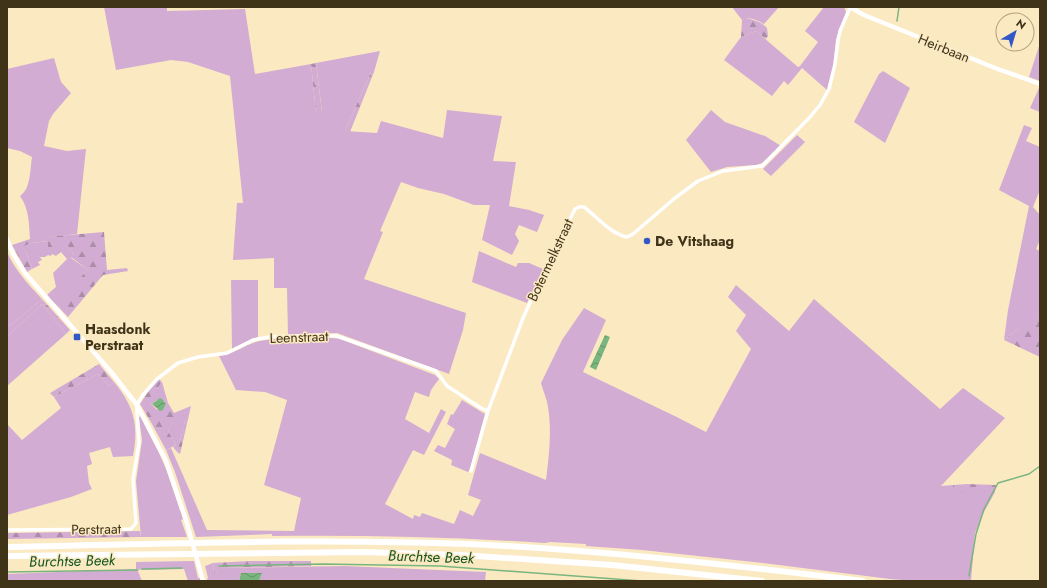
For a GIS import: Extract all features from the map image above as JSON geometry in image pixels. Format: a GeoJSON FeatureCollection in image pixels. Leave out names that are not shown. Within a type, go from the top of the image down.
{"type":"FeatureCollection","features":[{"type":"Feature","properties":{"kind":"highway"},"geometry":{"type":"LineString","coordinates":[[7,547],[241,542],[467,544],[619,554],[775,570],[862,581]]}},
{"type":"Feature","properties":{"kind":"highway"},"geometry":{"type":"LineString","coordinates":[[7,556],[364,552],[460,555],[612,565],[762,581]]}},
{"type":"Feature","properties":{"kind":"street","name":"Heirbaan"},"geometry":{"type":"LineString","coordinates":[[850,7],[864,15],[994,68],[1040,84]]}},
{"type":"Feature","properties":{"kind":"street","name":"Botermelkstraat"},"geometry":{"type":"LineString","coordinates":[[471,470],[488,411],[523,318],[552,254],[575,209],[584,207],[620,236],[627,237],[633,234],[675,198],[698,181],[723,171],[762,166],[810,117],[826,96],[833,78],[840,31],[850,7]]}},
{"type":"Feature","properties":{"kind":"street"},"geometry":{"type":"LineString","coordinates":[[7,239],[13,254],[25,273],[112,373],[137,405],[166,461],[186,520],[203,581]]}},
{"type":"Feature","properties":{"kind":"street","name":"Leenstraat"},"geometry":{"type":"LineString","coordinates":[[137,405],[142,396],[157,379],[178,363],[198,357],[227,354],[253,340],[319,335],[342,337],[436,371],[447,386],[474,404],[488,411]]}},
{"type":"Feature","properties":{"kind":"street","name":"Perstraat"},"geometry":{"type":"LineString","coordinates":[[7,530],[132,529],[136,523],[133,479],[139,443],[136,414],[137,405]]}},
{"type":"Feature","properties":{"kind":"green space"},"geometry":{"type":"Polygon","coordinates":[[[104,7],[167,7],[167,11],[245,9],[255,74],[311,64],[316,113],[322,112],[316,63],[380,51],[374,72],[371,72],[345,131],[377,133],[381,121],[443,138],[447,110],[502,116],[493,161],[516,162],[509,206],[544,215],[537,232],[519,225],[515,234],[519,241],[512,255],[482,240],[490,205],[474,205],[444,194],[418,188],[401,182],[380,231],[383,232],[364,279],[466,313],[463,330],[449,374],[337,333],[288,335],[287,288],[274,288],[274,258],[233,260],[237,203],[243,203],[230,76],[188,62],[171,60],[116,70],[104,7]]]}},
{"type":"Feature","properties":{"kind":"green space"},"geometry":{"type":"Polygon","coordinates":[[[732,7],[779,7],[764,24],[750,18],[742,20],[732,7]]]}},
{"type":"Feature","properties":{"kind":"green space"},"geometry":{"type":"Polygon","coordinates":[[[824,7],[844,7],[846,12],[836,39],[833,68],[827,90],[802,68],[788,85],[784,81],[772,96],[724,60],[741,37],[756,31],[798,67],[800,66],[818,42],[805,31],[824,7]]]}},
{"type":"Feature","properties":{"kind":"green space"},"geometry":{"type":"Polygon","coordinates":[[[746,18],[755,20],[767,28],[768,36],[766,39],[756,31],[741,37],[742,20],[746,18]]]}},
{"type":"Feature","properties":{"kind":"green space"},"geometry":{"type":"Polygon","coordinates":[[[1040,43],[1040,81],[1029,77],[1040,43]]]}},
{"type":"Feature","properties":{"kind":"green space"},"geometry":{"type":"Polygon","coordinates":[[[54,58],[61,82],[71,93],[49,121],[44,146],[67,151],[86,149],[77,234],[30,239],[27,211],[20,196],[24,193],[28,184],[32,157],[20,151],[7,148],[7,69],[54,58]]]}},
{"type":"Feature","properties":{"kind":"green space"},"geometry":{"type":"Polygon","coordinates":[[[316,63],[322,113],[316,113],[311,64],[316,63]]]}},
{"type":"Feature","properties":{"kind":"green space"},"geometry":{"type":"Polygon","coordinates":[[[883,71],[910,88],[885,143],[854,122],[879,74],[883,71]]]}},
{"type":"Feature","properties":{"kind":"green space"},"geometry":{"type":"Polygon","coordinates":[[[371,72],[374,72],[350,132],[345,131],[371,72]]]}},
{"type":"Feature","properties":{"kind":"green space"},"geometry":{"type":"Polygon","coordinates":[[[1040,88],[1040,112],[1030,108],[1040,88]]]}},
{"type":"Feature","properties":{"kind":"green space"},"geometry":{"type":"Polygon","coordinates":[[[711,110],[725,122],[765,136],[781,146],[762,163],[756,165],[727,167],[711,172],[686,140],[711,110]]]}},
{"type":"Feature","properties":{"kind":"green space"},"geometry":{"type":"Polygon","coordinates":[[[1024,125],[1032,128],[1026,141],[1040,147],[1040,190],[1033,207],[1040,215],[1040,240],[1036,249],[1040,251],[1040,312],[1004,340],[1008,310],[1029,206],[999,190],[1024,125]]]}},
{"type":"Feature","properties":{"kind":"green space"},"geometry":{"type":"Polygon","coordinates":[[[797,135],[805,142],[771,176],[763,169],[797,135]]]}},
{"type":"Feature","properties":{"kind":"green space"},"geometry":{"type":"Polygon","coordinates":[[[104,232],[107,270],[127,268],[128,271],[103,275],[68,317],[47,295],[50,292],[61,304],[87,269],[71,257],[74,254],[67,246],[56,256],[52,254],[51,256],[48,255],[48,241],[31,243],[22,247],[26,252],[32,269],[27,272],[12,245],[33,238],[104,232]]]}},
{"type":"Feature","properties":{"kind":"green space"},"geometry":{"type":"Polygon","coordinates":[[[49,241],[48,255],[45,257],[40,257],[42,260],[38,262],[40,265],[32,269],[26,252],[21,247],[31,243],[49,241]]]}},
{"type":"Feature","properties":{"kind":"green space"},"geometry":{"type":"Polygon","coordinates":[[[67,246],[74,254],[71,258],[87,269],[61,305],[50,292],[56,287],[53,273],[67,259],[60,251],[67,246]]]}},
{"type":"Feature","properties":{"kind":"green space"},"geometry":{"type":"Polygon","coordinates":[[[479,251],[516,267],[518,263],[529,263],[543,269],[527,303],[472,282],[479,251]]]}},
{"type":"Feature","properties":{"kind":"green space"},"geometry":{"type":"Polygon","coordinates":[[[7,252],[18,271],[42,299],[7,327],[7,252]]]}},
{"type":"Feature","properties":{"kind":"green space"},"geometry":{"type":"Polygon","coordinates":[[[231,280],[258,280],[258,337],[232,349],[231,280]]]}},
{"type":"Feature","properties":{"kind":"green space"},"geometry":{"type":"Polygon","coordinates":[[[736,285],[789,331],[814,299],[940,409],[963,388],[1005,418],[941,486],[953,485],[953,492],[995,492],[975,533],[971,581],[915,581],[890,579],[763,563],[642,550],[586,546],[586,544],[408,537],[272,536],[272,534],[196,537],[175,472],[166,450],[171,448],[207,530],[294,531],[301,498],[264,485],[287,400],[265,392],[236,390],[219,356],[229,354],[264,340],[332,338],[340,339],[435,375],[439,379],[431,390],[429,397],[415,392],[405,419],[429,433],[441,409],[446,412],[424,455],[413,450],[385,504],[413,519],[414,515],[420,517],[422,513],[454,524],[460,510],[473,516],[481,500],[468,495],[480,453],[546,480],[550,425],[547,404],[541,383],[562,340],[584,308],[606,320],[583,372],[706,432],[751,349],[736,331],[746,315],[728,297],[736,285]]]}},
{"type":"Feature","properties":{"kind":"green space"},"geometry":{"type":"Polygon","coordinates":[[[42,299],[70,330],[66,334],[42,304],[7,337],[7,327],[42,299]]]}},
{"type":"Feature","properties":{"kind":"green space"},"geometry":{"type":"Polygon","coordinates":[[[42,304],[66,334],[7,386],[7,337],[42,304]]]}},
{"type":"Feature","properties":{"kind":"green space"},"geometry":{"type":"Polygon","coordinates":[[[1040,312],[1040,357],[1004,340],[1037,314],[1040,312]]]}},
{"type":"Feature","properties":{"kind":"green space"},"geometry":{"type":"Polygon","coordinates":[[[99,364],[114,382],[109,386],[98,374],[54,397],[50,393],[99,364]]]}},
{"type":"Feature","properties":{"kind":"green space"},"geometry":{"type":"Polygon","coordinates":[[[98,374],[109,386],[114,382],[126,399],[130,408],[135,425],[135,445],[133,456],[113,457],[110,447],[89,453],[92,464],[87,466],[89,483],[92,489],[71,497],[7,515],[7,424],[22,440],[61,408],[54,397],[98,374]]]}},
{"type":"Feature","properties":{"kind":"green space"},"geometry":{"type":"Polygon","coordinates":[[[159,379],[162,382],[148,400],[156,409],[163,410],[168,403],[174,413],[191,406],[180,454],[177,452],[185,421],[176,418],[168,431],[176,445],[166,450],[140,404],[159,379]]]}},
{"type":"Feature","properties":{"kind":"green space"},"geometry":{"type":"Polygon","coordinates":[[[162,382],[168,403],[166,404],[164,401],[157,400],[152,404],[147,400],[162,382]]]}},
{"type":"Feature","properties":{"kind":"green space"},"geometry":{"type":"Polygon","coordinates":[[[462,400],[485,414],[468,472],[451,465],[452,460],[434,451],[438,445],[445,448],[455,429],[447,424],[451,414],[453,415],[462,400]]]}},
{"type":"Feature","properties":{"kind":"green space"},"geometry":{"type":"Polygon","coordinates":[[[140,416],[166,469],[183,519],[181,520],[187,537],[141,537],[136,481],[142,440],[140,416]]]}},
{"type":"Feature","properties":{"kind":"green space"},"geometry":{"type":"Polygon","coordinates":[[[176,417],[185,421],[177,452],[173,447],[176,445],[168,431],[176,417]]]}},
{"type":"Feature","properties":{"kind":"green space"},"geometry":{"type":"Polygon","coordinates":[[[953,485],[996,485],[995,492],[953,492],[953,485]]]}},
{"type":"Feature","properties":{"kind":"green space"},"geometry":{"type":"Polygon","coordinates":[[[140,531],[141,537],[7,539],[7,533],[140,531]]]}},
{"type":"Feature","properties":{"kind":"green space"},"geometry":{"type":"Polygon","coordinates":[[[194,561],[198,578],[200,578],[201,581],[188,581],[184,569],[137,569],[142,581],[7,581],[7,574],[136,569],[136,562],[194,561]]]}},
{"type":"Feature","properties":{"kind":"green space"},"geometry":{"type":"Polygon","coordinates":[[[249,561],[311,561],[311,566],[218,568],[218,572],[214,573],[213,563],[249,561]]]}},
{"type":"Feature","properties":{"kind":"green space"},"geometry":{"type":"Polygon","coordinates":[[[213,563],[214,573],[218,572],[218,568],[344,566],[486,572],[485,581],[259,581],[262,573],[241,573],[239,581],[208,581],[205,566],[213,563]]]}},
{"type":"Feature","properties":{"kind":"water"},"geometry":{"type":"Polygon","coordinates":[[[605,335],[610,337],[596,370],[590,367],[605,335]]]}},
{"type":"Feature","properties":{"kind":"water"},"geometry":{"type":"Polygon","coordinates":[[[160,398],[166,404],[163,410],[160,411],[152,404],[160,398]]]}},
{"type":"Feature","properties":{"kind":"water"},"geometry":{"type":"Polygon","coordinates":[[[241,573],[262,573],[259,581],[239,581],[241,573]]]}},
{"type":"Feature","properties":{"kind":"waterway"},"geometry":{"type":"LineString","coordinates":[[897,21],[899,7]]}},
{"type":"Feature","properties":{"kind":"waterway","name":"Burchtse Beek"},"geometry":{"type":"LineString","coordinates":[[969,576],[976,534],[984,509],[998,483],[1029,474],[1040,466]]}},
{"type":"Feature","properties":{"kind":"waterway","name":"Burchtse Beek"},"geometry":{"type":"LineString","coordinates":[[219,566],[323,564],[440,566],[642,581]]}},
{"type":"Feature","properties":{"kind":"waterway","name":"Burchtse Beek"},"geometry":{"type":"LineString","coordinates":[[142,569],[182,568]]}},
{"type":"Feature","properties":{"kind":"waterway","name":"Burchtse Beek"},"geometry":{"type":"LineString","coordinates":[[7,572],[138,570]]}},
{"type":"Feature","properties":{"kind":"place","name":"De Vitshaag"},"geometry":{"type":"Point","coordinates":[647,241]}},
{"type":"Feature","properties":{"kind":"place","name":"Haasdonk Perstraat"},"geometry":{"type":"Point","coordinates":[77,337]}}]}
